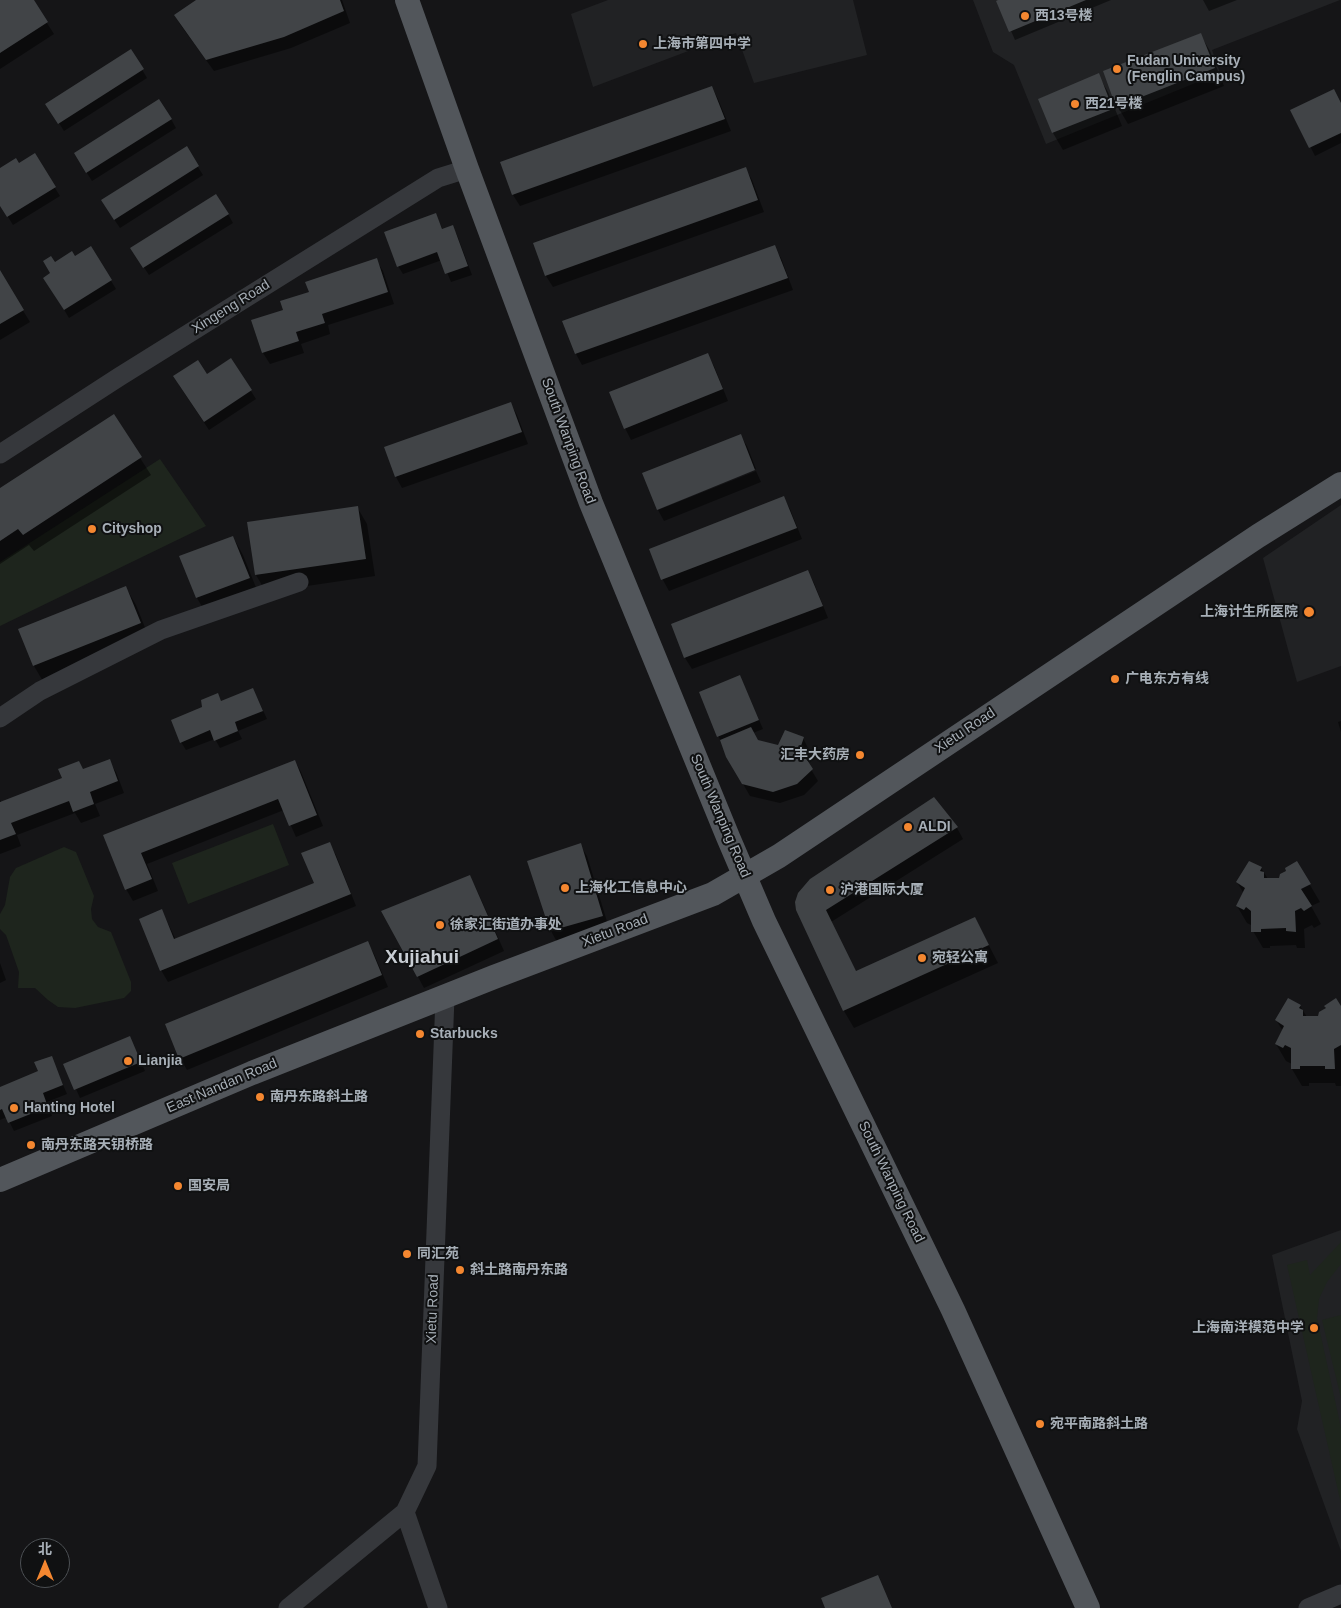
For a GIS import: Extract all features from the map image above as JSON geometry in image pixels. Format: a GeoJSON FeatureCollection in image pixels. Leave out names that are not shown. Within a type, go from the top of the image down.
{"type":"FeatureCollection","features":[{"type":"Feature","properties":{"kind":"main road","name":"South Wanping Road"},"geometry":{"type":"LineString","coordinates":[[407,0],[467,169],[591,504],[764,921],[953,1310],[1088,1608]]}},
{"type":"Feature","properties":{"kind":"main road","name":"Xietu Road"},"geometry":{"type":"LineString","coordinates":[[445,997],[713,894],[780,856],[1258,536],[1341,484]]}},
{"type":"Feature","properties":{"kind":"main road","name":"East Nandan Road"},"geometry":{"type":"LineString","coordinates":[[0,1180],[252,1073],[445,997]]}},
{"type":"Feature","properties":{"kind":"street","name":"Xingeng Road"},"geometry":{"type":"LineString","coordinates":[[0,454],[438,178],[467,169]]}},
{"type":"Feature","properties":{"kind":"street"},"geometry":{"type":"LineString","coordinates":[[0,718],[40,691],[161,630],[299,582]]}},
{"type":"Feature","properties":{"kind":"street","name":"Xietu Road"},"geometry":{"type":"LineString","coordinates":[[288,1608],[405,1512],[427,1466],[445,997]]}},
{"type":"Feature","properties":{"kind":"street"},"geometry":{"type":"LineString","coordinates":[[405,1512],[438,1608]]}},
{"type":"Feature","properties":{"kind":"street"},"geometry":{"type":"LineString","coordinates":[[1308,1608],[1341,1594]]}},
{"type":"Feature","properties":{"kind":"shaded area","name":"上海市第四中学"},"geometry":{"type":"Polygon","coordinates":[[[608,0],[853,0],[867,55],[754,83],[736,33],[593,87],[571,14],[608,0]]]}},
{"type":"Feature","properties":{"kind":"shaded area","name":"Fudan University (Fenglin Campus)"},"geometry":{"type":"Polygon","coordinates":[[[973,0],[1340,0],[1212,50],[1220,73],[1046,144],[1014,65],[993,52],[973,0]]]}},
{"type":"Feature","properties":{"kind":"shaded area"},"geometry":{"type":"Polygon","coordinates":[[[160,459],[206,526],[0,626],[0,562],[160,459]]]}},
{"type":"Feature","properties":{"kind":"shaded area","name":"上海计生所医院"},"geometry":{"type":"Polygon","coordinates":[[[1341,505],[1341,666],[1297,682],[1263,558],[1341,505]]]}},
{"type":"Feature","properties":{"kind":"shaded area"},"geometry":{"type":"Polygon","coordinates":[[[273,824],[289,865],[188,904],[172,863],[273,824]]]}},
{"type":"Feature","properties":{"kind":"shaded area"},"geometry":{"type":"Polygon","coordinates":[[[64,847],[76,852],[94,896],[91,909],[92,919],[98,927],[111,932],[131,982],[131,991],[124,998],[75,1008],[58,1007],[35,988],[18,988],[19,972],[6,935],[0,929],[0,914],[5,905],[10,877],[16,868],[64,847]]]}},
{"type":"Feature","properties":{"kind":"shaded area","name":"上海南洋模范中学"},"geometry":{"type":"Polygon","coordinates":[[[1341,1230],[1341,1551],[1297,1429],[1302,1401],[1272,1255],[1341,1230]]]}},
{"type":"Feature","properties":{"kind":"shaded area"},"geometry":{"type":"Polygon","coordinates":[[[1341,1242],[1341,1264],[1327,1282],[1319,1299],[1317,1318],[1341,1428],[1341,1504],[1287,1265],[1307,1260],[1310,1275],[1341,1242]]]}},
{"type":"Feature","properties":{"kind":"shaded area"},"geometry":{"type":"Polygon","coordinates":[[[1341,1315],[1341,1398],[1322,1320],[1341,1315]]]}},
{"type":"Feature","properties":{"kind":"building"},"geometry":{"type":"Polygon","coordinates":[[[0,0],[34,0],[48,22],[0,53],[0,0]]]}},
{"type":"Feature","properties":{"kind":"building"},"geometry":{"type":"Polygon","coordinates":[[[196,0],[340,0],[344,11],[284,37],[206,60],[174,15],[196,0]]]}},
{"type":"Feature","properties":{"kind":"building","name":"西13号楼"},"geometry":{"type":"Polygon","coordinates":[[[1086,0],[1009,32],[996,1],[1086,0]]]}},
{"type":"Feature","properties":{"kind":"building"},"geometry":{"type":"Polygon","coordinates":[[[1201,33],[1215,68],[1116,107],[1103,71],[1201,33]]]}},
{"type":"Feature","properties":{"kind":"building"},"geometry":{"type":"Polygon","coordinates":[[[131,49],[144,69],[58,124],[45,104],[131,49]]]}},
{"type":"Feature","properties":{"kind":"building","name":"西21号楼"},"geometry":{"type":"Polygon","coordinates":[[[1099,73],[1113,109],[1052,133],[1038,99],[1099,73]]]}},
{"type":"Feature","properties":{"kind":"building"},"geometry":{"type":"Polygon","coordinates":[[[712,86],[725,119],[512,195],[500,162],[712,86]]]}},
{"type":"Feature","properties":{"kind":"building"},"geometry":{"type":"Polygon","coordinates":[[[1334,89],[1341,103],[1341,133],[1309,148],[1290,110],[1334,89]]]}},
{"type":"Feature","properties":{"kind":"building"},"geometry":{"type":"Polygon","coordinates":[[[159,99],[172,119],[86,173],[74,153],[159,99]]]}},
{"type":"Feature","properties":{"kind":"building"},"geometry":{"type":"Polygon","coordinates":[[[187,146],[199,166],[114,220],[101,200],[187,146]]]}},
{"type":"Feature","properties":{"kind":"building"},"geometry":{"type":"Polygon","coordinates":[[[35,153],[56,187],[7,217],[0,206],[0,168],[16,158],[19,163],[35,153]]]}},
{"type":"Feature","properties":{"kind":"building"},"geometry":{"type":"Polygon","coordinates":[[[746,167],[758,200],[545,276],[533,243],[746,167]]]}},
{"type":"Feature","properties":{"kind":"building"},"geometry":{"type":"Polygon","coordinates":[[[216,194],[229,214],[143,268],[130,248],[216,194]]]}},
{"type":"Feature","properties":{"kind":"building"},"geometry":{"type":"Polygon","coordinates":[[[436,213],[442,229],[453,225],[468,266],[445,274],[437,252],[397,267],[384,232],[436,213]]]}},
{"type":"Feature","properties":{"kind":"building"},"geometry":{"type":"Polygon","coordinates":[[[775,245],[788,278],[575,354],[562,321],[775,245]]]}},
{"type":"Feature","properties":{"kind":"building"},"geometry":{"type":"Polygon","coordinates":[[[91,246],[112,280],[64,310],[43,278],[50,273],[43,261],[51,256],[55,262],[72,251],[75,256],[91,246]]]}},
{"type":"Feature","properties":{"kind":"building"},"geometry":{"type":"Polygon","coordinates":[[[377,258],[388,292],[322,314],[325,323],[296,332],[299,341],[262,353],[251,320],[283,310],[280,301],[309,292],[305,282],[377,258]]]}},
{"type":"Feature","properties":{"kind":"building"},"geometry":{"type":"Polygon","coordinates":[[[0,270],[24,310],[0,324],[0,270]]]}},
{"type":"Feature","properties":{"kind":"building"},"geometry":{"type":"Polygon","coordinates":[[[708,353],[723,389],[624,429],[609,392],[708,353]]]}},
{"type":"Feature","properties":{"kind":"building"},"geometry":{"type":"Polygon","coordinates":[[[231,358],[252,390],[204,422],[173,376],[198,360],[207,374],[231,358]]]}},
{"type":"Feature","properties":{"kind":"building"},"geometry":{"type":"Polygon","coordinates":[[[511,402],[522,432],[395,477],[384,447],[511,402]]]}},
{"type":"Feature","properties":{"kind":"building"},"geometry":{"type":"Polygon","coordinates":[[[114,414],[142,457],[23,535],[18,529],[0,541],[0,488],[114,414]]]}},
{"type":"Feature","properties":{"kind":"building"},"geometry":{"type":"Polygon","coordinates":[[[741,434],[755,470],[657,510],[642,473],[741,434]]]}},
{"type":"Feature","properties":{"kind":"building"},"geometry":{"type":"Polygon","coordinates":[[[784,496],[797,528],[661,580],[649,549],[784,496]]]}},
{"type":"Feature","properties":{"kind":"building"},"geometry":{"type":"Polygon","coordinates":[[[358,506],[366,559],[255,575],[247,522],[358,506]]]}},
{"type":"Feature","properties":{"kind":"building"},"geometry":{"type":"Polygon","coordinates":[[[233,536],[250,578],[196,598],[179,556],[233,536]]]}},
{"type":"Feature","properties":{"kind":"building"},"geometry":{"type":"Polygon","coordinates":[[[808,570],[823,606],[684,658],[671,624],[808,570]]]}},
{"type":"Feature","properties":{"kind":"building"},"geometry":{"type":"Polygon","coordinates":[[[126,586],[141,623],[33,666],[18,629],[126,586]]]}},
{"type":"Feature","properties":{"kind":"building"},"geometry":{"type":"Polygon","coordinates":[[[740,675],[759,720],[717,737],[699,692],[740,675]]]}},
{"type":"Feature","properties":{"kind":"building"},"geometry":{"type":"Polygon","coordinates":[[[253,688],[263,711],[235,722],[238,731],[214,741],[210,730],[180,743],[171,720],[202,707],[201,700],[218,693],[221,701],[253,688]]]}},
{"type":"Feature","properties":{"kind":"building"},"geometry":{"type":"Polygon","coordinates":[[[751,727],[758,740],[778,745],[785,730],[804,737],[800,749],[813,769],[797,784],[773,792],[742,784],[726,757],[720,740],[751,727]]]}},
{"type":"Feature","properties":{"kind":"building"},"geometry":{"type":"Polygon","coordinates":[[[110,759],[118,781],[90,792],[94,804],[73,812],[69,801],[11,823],[16,834],[0,840],[0,802],[62,778],[58,769],[79,761],[83,769],[110,759]]]}},
{"type":"Feature","properties":{"kind":"building"},"geometry":{"type":"Polygon","coordinates":[[[295,760],[317,815],[289,826],[278,799],[141,853],[152,879],[125,890],[103,835],[295,760]]]}},
{"type":"Feature","properties":{"kind":"building","name":"沪港国际大厦"},"geometry":{"type":"Polygon","coordinates":[[[934,797],[958,827],[826,910],[856,971],[975,917],[989,945],[843,1011],[796,910],[795,902],[798,893],[810,879],[934,797]]]}},
{"type":"Feature","properties":{"kind":"building"},"geometry":{"type":"Polygon","coordinates":[[[330,842],[351,894],[160,971],[139,919],[162,909],[174,939],[314,883],[301,853],[330,842]]]}},
{"type":"Feature","properties":{"kind":"building","name":"上海化工信息中心"},"geometry":{"type":"Polygon","coordinates":[[[581,843],[603,916],[550,931],[527,861],[581,843]]]}},
{"type":"Feature","properties":{"kind":"building"},"geometry":{"type":"Polygon","coordinates":[[[1249,861],[1262,867],[1260,871],[1264,872],[1264,878],[1279,878],[1280,874],[1286,871],[1285,868],[1297,861],[1311,884],[1301,889],[1312,906],[1304,911],[1301,908],[1295,911],[1296,932],[1286,931],[1286,928],[1261,929],[1261,932],[1251,932],[1251,911],[1246,907],[1244,910],[1236,906],[1245,888],[1236,882],[1249,861]]]}},
{"type":"Feature","properties":{"kind":"building","name":"徐家汇街道办事处"},"geometry":{"type":"Polygon","coordinates":[[[470,875],[498,939],[417,977],[381,911],[470,875]]]}},
{"type":"Feature","properties":{"kind":"building"},"geometry":{"type":"Polygon","coordinates":[[[368,941],[382,975],[179,1059],[165,1024],[368,941]]]}},
{"type":"Feature","properties":{"kind":"building"},"geometry":{"type":"Polygon","coordinates":[[[1288,998],[1301,1005],[1299,1008],[1303,1010],[1303,1016],[1318,1016],[1319,1012],[1326,1008],[1324,1006],[1336,998],[1341,1006],[1341,1045],[1334,1049],[1335,1069],[1325,1069],[1325,1066],[1300,1066],[1300,1069],[1291,1069],[1291,1048],[1285,1045],[1283,1048],[1275,1044],[1284,1026],[1275,1020],[1288,998]]]}},
{"type":"Feature","properties":{"kind":"building"},"geometry":{"type":"Polygon","coordinates":[[[130,1036],[141,1062],[74,1090],[63,1064],[130,1036]]]}},
{"type":"Feature","properties":{"kind":"building"},"geometry":{"type":"Polygon","coordinates":[[[52,1056],[63,1085],[43,1093],[48,1107],[8,1123],[2,1109],[0,1110],[0,1087],[38,1071],[34,1062],[52,1056]]]}},
{"type":"Feature","properties":{"kind":"building"},"geometry":{"type":"Polygon","coordinates":[[[878,1575],[892,1608],[825,1608],[821,1598],[878,1575]]]}},
{"type":"Feature","properties":{"kind":"place","name":"西13号楼"},"geometry":{"type":"Point","coordinates":[1025,16]}},
{"type":"Feature","properties":{"kind":"place","name":"上海市第四中学"},"geometry":{"type":"Point","coordinates":[643,44]}},
{"type":"Feature","properties":{"kind":"place","name":"Fudan University (Fenglin Campus)"},"geometry":{"type":"Point","coordinates":[1117,69]}},
{"type":"Feature","properties":{"kind":"place","name":"西21号楼"},"geometry":{"type":"Point","coordinates":[1075,104]}},
{"type":"Feature","properties":{"kind":"place","name":"Cityshop"},"geometry":{"type":"Point","coordinates":[92,529]}},
{"type":"Feature","properties":{"kind":"place","name":"上海计生所医院"},"geometry":{"type":"Point","coordinates":[1309,612]}},
{"type":"Feature","properties":{"kind":"place","name":"广电东方有线"},"geometry":{"type":"Point","coordinates":[1115,679]}},
{"type":"Feature","properties":{"kind":"place","name":"汇丰大药房"},"geometry":{"type":"Point","coordinates":[860,755]}},
{"type":"Feature","properties":{"kind":"place","name":"ALDI"},"geometry":{"type":"Point","coordinates":[908,827]}},
{"type":"Feature","properties":{"kind":"place","name":"上海化工信息中心"},"geometry":{"type":"Point","coordinates":[565,888]}},
{"type":"Feature","properties":{"kind":"place","name":"沪港国际大厦"},"geometry":{"type":"Point","coordinates":[830,890]}},
{"type":"Feature","properties":{"kind":"place","name":"徐家汇街道办事处"},"geometry":{"type":"Point","coordinates":[440,925]}},
{"type":"Feature","properties":{"kind":"place","name":"宛轻公寓"},"geometry":{"type":"Point","coordinates":[922,958]}},
{"type":"Feature","properties":{"kind":"place","name":"Starbucks"},"geometry":{"type":"Point","coordinates":[420,1034]}},
{"type":"Feature","properties":{"kind":"place","name":"Lianjia"},"geometry":{"type":"Point","coordinates":[128,1061]}},
{"type":"Feature","properties":{"kind":"place","name":"南丹东路斜土路"},"geometry":{"type":"Point","coordinates":[260,1097]}},
{"type":"Feature","properties":{"kind":"place","name":"Hanting Hotel"},"geometry":{"type":"Point","coordinates":[14,1108]}},
{"type":"Feature","properties":{"kind":"place","name":"南丹东路天钥桥路"},"geometry":{"type":"Point","coordinates":[31,1145]}},
{"type":"Feature","properties":{"kind":"place","name":"国安局"},"geometry":{"type":"Point","coordinates":[178,1186]}},
{"type":"Feature","properties":{"kind":"place","name":"同汇苑"},"geometry":{"type":"Point","coordinates":[407,1254]}},
{"type":"Feature","properties":{"kind":"place","name":"斜土路南丹东路"},"geometry":{"type":"Point","coordinates":[460,1270]}},
{"type":"Feature","properties":{"kind":"place","name":"上海南洋模范中学"},"geometry":{"type":"Point","coordinates":[1314,1328]}},
{"type":"Feature","properties":{"kind":"place","name":"宛平南路斜土路"},"geometry":{"type":"Point","coordinates":[1040,1424]}},
{"type":"Feature","properties":{"kind":"district","name":"Xujiahui"},"geometry":{"type":"Point","coordinates":[422,958]}}]}
